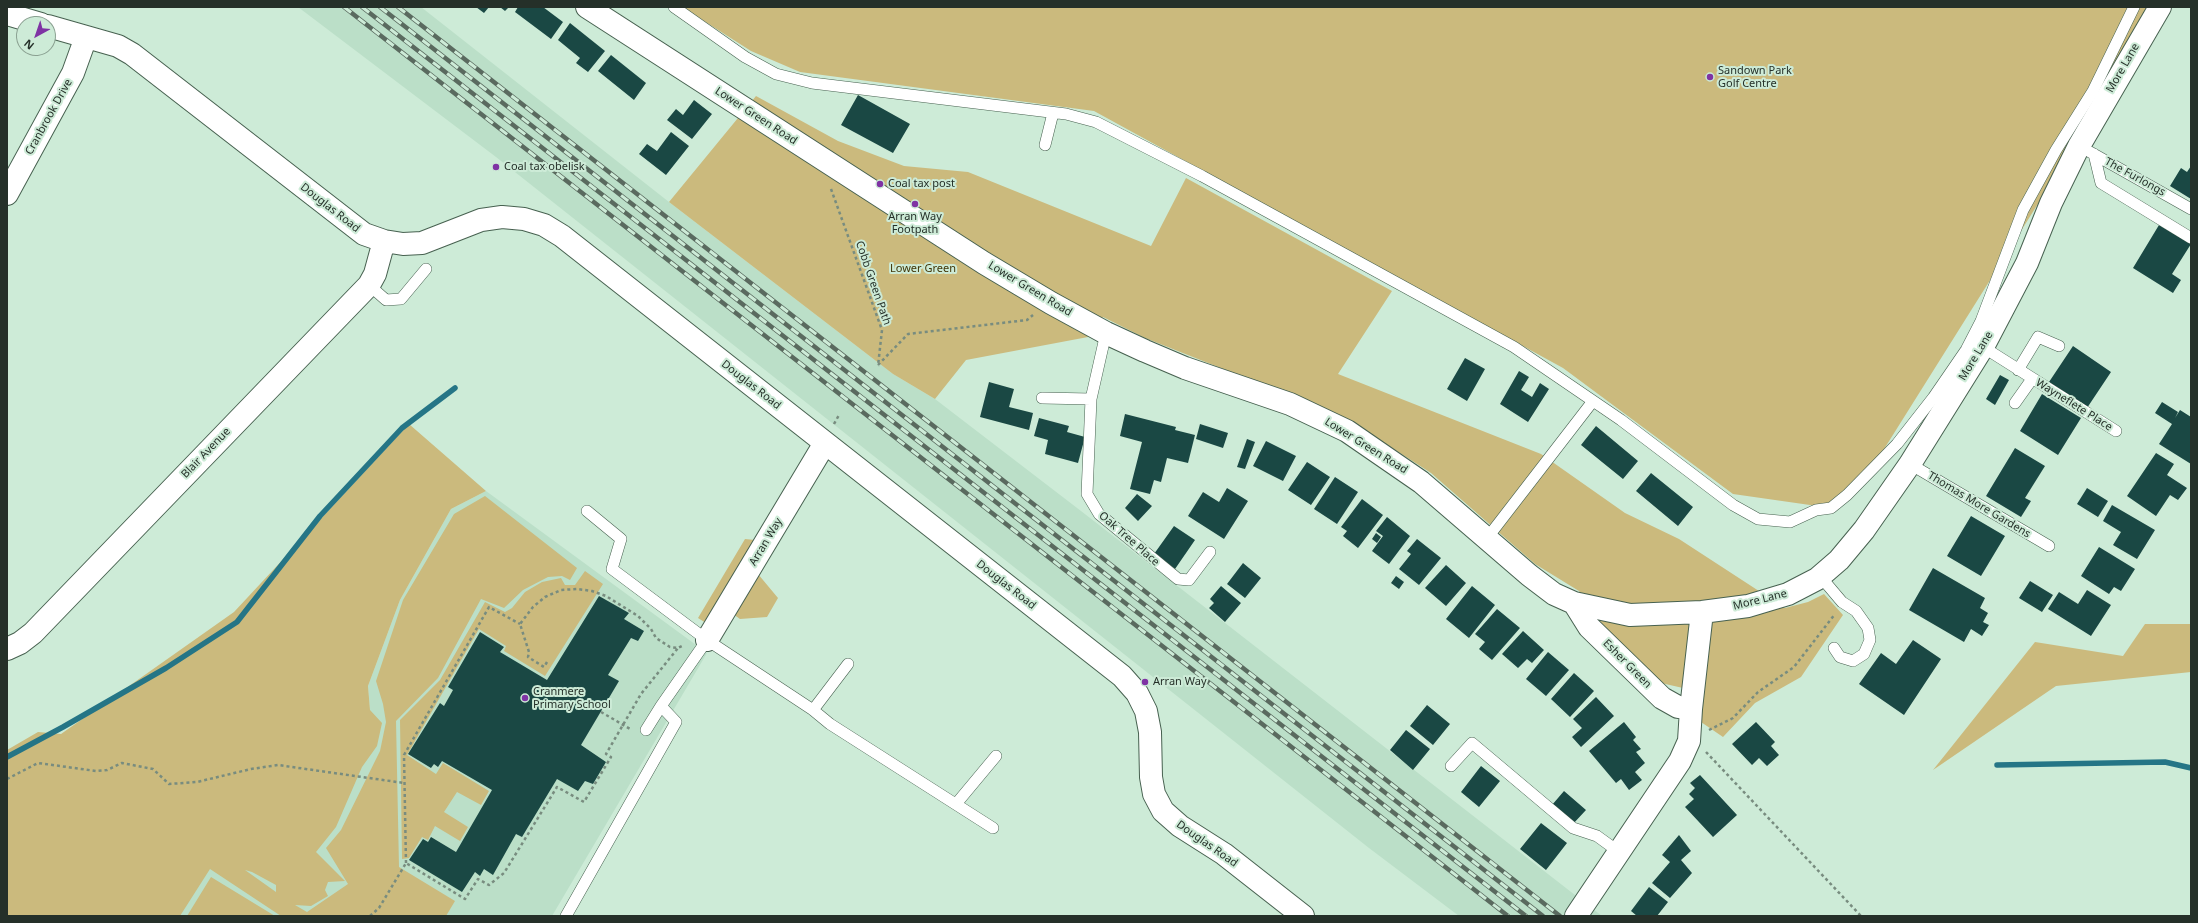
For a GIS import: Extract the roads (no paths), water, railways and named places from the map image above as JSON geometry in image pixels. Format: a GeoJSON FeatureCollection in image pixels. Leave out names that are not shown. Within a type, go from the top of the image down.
{"type":"FeatureCollection","features":[{"type":"Feature","properties":{"kind":"street","name":"Lower Green Road"},"geometry":{"type":"LineString","coordinates":[[587,7],[984,263],[1051,303],[1106,333],[1185,368],[1290,404],[1328,421],[1371,447],[1420,482],[1488,538]]}},
{"type":"Feature","properties":{"kind":"street","name":"More Lane"},"geometry":{"type":"LineString","coordinates":[[1488,538],[1529,575],[1554,594],[1574,603],[1630,614],[1702,612],[1748,606],[1788,594],[1820,576],[1839,560],[1864,530],[1910,464],[1983,348],[2027,262],[2051,203],[2086,150],[2160,7]]}},
{"type":"Feature","properties":{"kind":"street","name":"Douglas Road"},"geometry":{"type":"LineString","coordinates":[[56,28],[118,46],[132,54],[364,234],[384,241],[403,244],[422,243],[481,220],[502,217],[524,219],[544,225],[562,236],[1122,676],[1137,693],[1146,711],[1150,732],[1151,777],[1154,794],[1163,811],[1180,826],[1224,854],[1304,916]]}},
{"type":"Feature","properties":{"kind":"street","name":"Cranbrook Drive"},"geometry":{"type":"LineString","coordinates":[[7,194],[73,73],[86,37]]}},
{"type":"Feature","properties":{"kind":"street","name":"Blair Avenue"},"geometry":{"type":"LineString","coordinates":[[7,649],[20,643],[33,633],[369,285],[375,274],[384,241]]}},
{"type":"Feature","properties":{"kind":"street","name":"Arran Way"},"geometry":{"type":"LineString","coordinates":[[702,637],[825,442]]}},
{"type":"Feature","properties":{"kind":"street","name":"Esher Green"},"geometry":{"type":"LineString","coordinates":[[1574,603],[1589,627],[1662,698],[1678,706],[1691,709]]}},
{"type":"Feature","properties":{"kind":"street"},"geometry":{"type":"LineString","coordinates":[[1576,916],[1680,761],[1689,741],[1691,709],[1702,612]]}},
{"type":"Feature","properties":{"kind":"lane"},"geometry":{"type":"LineString","coordinates":[[674,7],[745,56],[776,74],[812,83],[1066,114],[1096,122],[1209,180],[1514,347],[1593,401],[1733,505],[1758,519],[1790,522],[1816,510],[1831,508],[1847,495],[1897,444],[1933,398],[1966,350],[1981,321],[2023,210],[2056,150],[2093,91],[2134,7]]}},
{"type":"Feature","properties":{"kind":"lane"},"geometry":{"type":"LineString","coordinates":[[1045,145],[1053,113]]}},
{"type":"Feature","properties":{"kind":"lane"},"geometry":{"type":"LineString","coordinates":[[2086,150],[2101,183],[2191,238]]}},
{"type":"Feature","properties":{"kind":"lane","name":"The Furlongs"},"geometry":{"type":"LineString","coordinates":[[2086,150],[2191,208]]}},
{"type":"Feature","properties":{"kind":"lane"},"geometry":{"type":"LineString","coordinates":[[369,285],[386,300],[401,299],[426,269]]}},
{"type":"Feature","properties":{"kind":"lane","name":"Oak Tree Place"},"geometry":{"type":"LineString","coordinates":[[1106,333],[1092,399],[1087,494],[1099,514],[1178,579],[1189,580],[1210,552]]}},
{"type":"Feature","properties":{"kind":"lane"},"geometry":{"type":"LineString","coordinates":[[2018,370],[2038,337],[2059,346]]}},
{"type":"Feature","properties":{"kind":"lane","name":"Wayneflete Place"},"geometry":{"type":"LineString","coordinates":[[1983,348],[2116,431]]}},
{"type":"Feature","properties":{"kind":"lane","name":"Wayneflete Place"},"geometry":{"type":"LineString","coordinates":[[2015,403],[2032,379]]}},
{"type":"Feature","properties":{"kind":"lane"},"geometry":{"type":"LineString","coordinates":[[1042,398],[1092,399]]}},
{"type":"Feature","properties":{"kind":"lane"},"geometry":{"type":"LineString","coordinates":[[1488,538],[1593,401]]}},
{"type":"Feature","properties":{"kind":"lane","name":"Thomas More Gardens"},"geometry":{"type":"LineString","coordinates":[[1910,464],[2049,546]]}},
{"type":"Feature","properties":{"kind":"lane"},"geometry":{"type":"LineString","coordinates":[[588,511],[621,539],[612,569],[702,637],[813,710],[830,724],[993,828]]}},
{"type":"Feature","properties":{"kind":"lane"},"geometry":{"type":"LineString","coordinates":[[1820,576],[1842,602],[1856,611],[1868,628],[1870,640],[1864,654],[1853,661],[1840,657],[1834,648]]}},
{"type":"Feature","properties":{"kind":"lane"},"geometry":{"type":"LineString","coordinates":[[641,730],[661,706],[702,637]]}},
{"type":"Feature","properties":{"kind":"lane"},"geometry":{"type":"LineString","coordinates":[[813,710],[848,664]]}},
{"type":"Feature","properties":{"kind":"lane"},"geometry":{"type":"LineString","coordinates":[[566,916],[676,722],[661,706]]}},
{"type":"Feature","properties":{"kind":"lane"},"geometry":{"type":"LineString","coordinates":[[1451,766],[1472,743],[1573,828],[1597,836],[1619,852]]}},
{"type":"Feature","properties":{"kind":"lane"},"geometry":{"type":"LineString","coordinates":[[956,804],[996,756]]}},
{"type":"Feature","properties":{"kind":"waterway"},"geometry":{"type":"LineString","coordinates":[[7,757],[166,668],[237,622],[320,516],[402,428],[455,388]]}},
{"type":"Feature","properties":{"kind":"waterway"},"geometry":{"type":"LineString","coordinates":[[1997,765],[2165,762],[2191,768]]}},
{"type":"Feature","properties":{"kind":"railway"},"geometry":{"type":"LineString","coordinates":[[344,7],[1508,916]]}},
{"type":"Feature","properties":{"kind":"railway"},"geometry":{"type":"LineString","coordinates":[[362,7],[1526,916]]}},
{"type":"Feature","properties":{"kind":"railway"},"geometry":{"type":"LineString","coordinates":[[380,7],[1543,916]]}},
{"type":"Feature","properties":{"kind":"railway"},"geometry":{"type":"LineString","coordinates":[[398,7],[1560,916]]}},
{"type":"Feature","properties":{"kind":"place","name":"Sandown Park Golf Centre"},"geometry":{"type":"Point","coordinates":[1710,77]}},
{"type":"Feature","properties":{"kind":"place","name":"Coal tax obelisk"},"geometry":{"type":"Point","coordinates":[496,167]}},
{"type":"Feature","properties":{"kind":"place","name":"Coal tax post"},"geometry":{"type":"Point","coordinates":[880,184]}},
{"type":"Feature","properties":{"kind":"place","name":"Arran Way Footpath"},"geometry":{"type":"Point","coordinates":[915,204]}},
{"type":"Feature","properties":{"kind":"place","name":"Arran Way"},"geometry":{"type":"Point","coordinates":[1145,682]}},
{"type":"Feature","properties":{"kind":"place","name":"Cranmere Primary School"},"geometry":{"type":"Point","coordinates":[525,698]}},
{"type":"Feature","properties":{"kind":"park label","name":"Lower Green"},"geometry":{"type":"Point","coordinates":[923,269]}}]}
